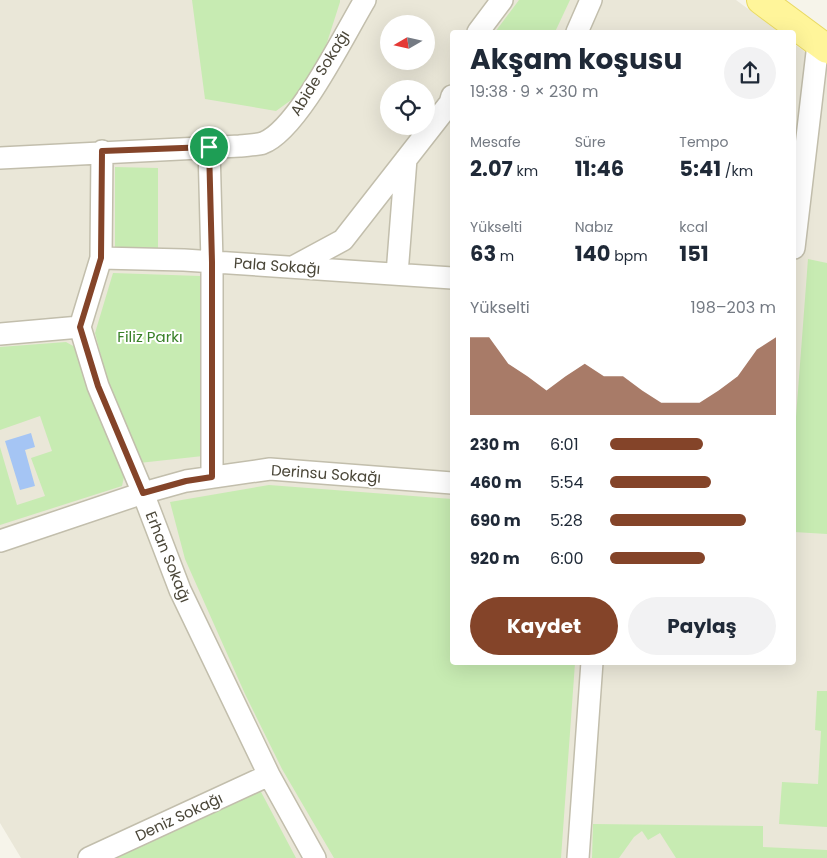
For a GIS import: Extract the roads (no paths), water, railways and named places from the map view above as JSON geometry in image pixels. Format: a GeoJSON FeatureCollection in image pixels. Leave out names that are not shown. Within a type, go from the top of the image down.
{"type":"FeatureCollection","features":[{"type":"Feature","properties":{"kind":"main road"},"geometry":{"type":"LineString","coordinates":[[761,0],[822,46]]}},
{"type":"Feature","properties":{"kind":"street","name":"Abide Sokağı"},"geometry":{"type":"LineString","coordinates":[[0,158],[263,143],[281,131],[305,102],[364,0]]}},
{"type":"Feature","properties":{"kind":"street"},"geometry":{"type":"LineString","coordinates":[[480,30],[502,0]]}},
{"type":"Feature","properties":{"kind":"street"},"geometry":{"type":"LineString","coordinates":[[578,30],[591,0]]}},
{"type":"Feature","properties":{"kind":"street"},"geometry":{"type":"LineString","coordinates":[[796,234],[822,46]]}},
{"type":"Feature","properties":{"kind":"street"},"geometry":{"type":"LineString","coordinates":[[293,267],[343,240],[450,104]]}},
{"type":"Feature","properties":{"kind":"street"},"geometry":{"type":"LineString","coordinates":[[209,147],[212,262],[212,477]]}},
{"type":"Feature","properties":{"kind":"street"},"geometry":{"type":"LineString","coordinates":[[0,334],[80,327],[101,258],[102,151]]}},
{"type":"Feature","properties":{"kind":"street"},"geometry":{"type":"LineString","coordinates":[[397,274],[406,159]]}},
{"type":"Feature","properties":{"kind":"street","name":"Pala Sokağı"},"geometry":{"type":"LineString","coordinates":[[101,258],[212,262],[450,278]]}},
{"type":"Feature","properties":{"kind":"street","name":"Erhan Sokağı"},"geometry":{"type":"LineString","coordinates":[[80,327],[98,386],[143,493],[180,590],[269,776],[315,858]]}},
{"type":"Feature","properties":{"kind":"street","name":"Derinsu Sokağı"},"geometry":{"type":"LineString","coordinates":[[0,541],[143,493],[186,481],[270,469],[450,483]]}},
{"type":"Feature","properties":{"kind":"street"},"geometry":{"type":"LineString","coordinates":[[578,858],[592,665]]}},
{"type":"Feature","properties":{"kind":"street","name":"Deniz Sokağı"},"geometry":{"type":"LineString","coordinates":[[89,858],[269,776]]}},
{"type":"Feature","properties":{"kind":"water"},"geometry":{"type":"Polygon","coordinates":[[[31,433],[35,447],[25,450],[35,486],[20,490],[5,441],[31,433]]]}},
{"type":"Feature","properties":{"kind":"park label","name":"Filiz Parkı"},"geometry":{"type":"Point","coordinates":[150,337]}}]}
